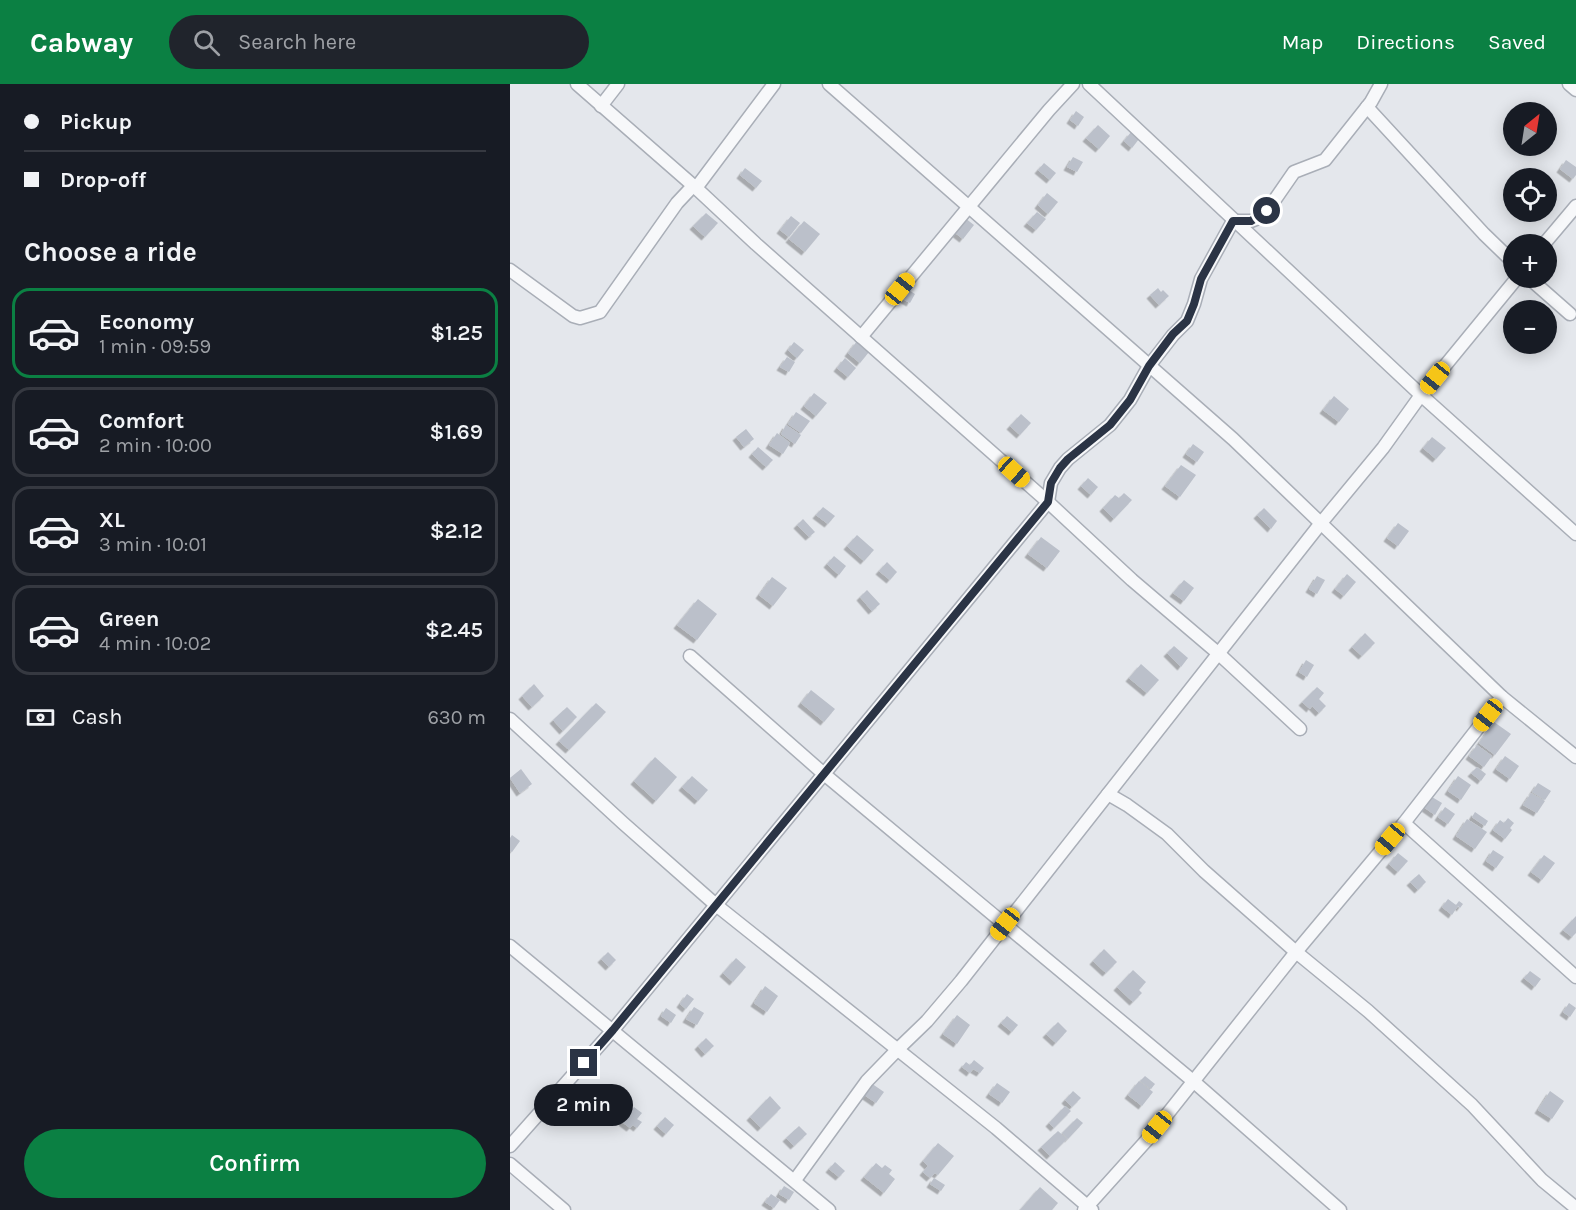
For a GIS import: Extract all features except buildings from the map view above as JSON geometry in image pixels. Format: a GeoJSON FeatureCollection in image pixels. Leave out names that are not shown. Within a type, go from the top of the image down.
{"type":"FeatureCollection","features":[{"type":"Feature","properties":{"kind":"street"},"geometry":{"type":"LineString","coordinates":[[577,84],[1048,502],[1132,580],[1219,654],[1300,729]]}},
{"type":"Feature","properties":{"kind":"street"},"geometry":{"type":"LineString","coordinates":[[601,106],[618,84]]}},
{"type":"Feature","properties":{"kind":"street"},"geometry":{"type":"LineString","coordinates":[[510,270],[573,316],[580,318],[600,312],[677,203],[695,187],[774,84]]}},
{"type":"Feature","properties":{"kind":"street"},"geometry":{"type":"LineString","coordinates":[[829,84],[1233,439],[1502,697],[1576,757]]}},
{"type":"Feature","properties":{"kind":"street"},"geometry":{"type":"LineString","coordinates":[[861,337],[939,241],[970,208],[1049,110],[1073,84]]}},
{"type":"Feature","properties":{"kind":"street"},"geometry":{"type":"LineString","coordinates":[[1089,84],[1421,395],[1576,534]]}},
{"type":"Feature","properties":{"kind":"street"},"geometry":{"type":"LineString","coordinates":[[1233,221],[1251,221],[1267,211],[1293,172],[1324,160],[1367,107],[1381,84]]}},
{"type":"Feature","properties":{"kind":"street"},"geometry":{"type":"LineString","coordinates":[[1569,84],[1576,90]]}},
{"type":"Feature","properties":{"kind":"street"},"geometry":{"type":"LineString","coordinates":[[1367,107],[1503,252]]}},
{"type":"Feature","properties":{"kind":"street"},"geometry":{"type":"LineString","coordinates":[[1552,234],[1576,206]]}},
{"type":"Feature","properties":{"kind":"street"},"geometry":{"type":"LineString","coordinates":[[510,1146],[613,1030],[1048,502],[1051,483],[1060,468],[1110,425],[1130,400],[1149,366],[1173,334],[1187,321],[1201,279],[1233,221]]}},
{"type":"Feature","properties":{"kind":"street"},"geometry":{"type":"LineString","coordinates":[[795,1180],[867,1081],[927,1022],[1321,523],[1383,448],[1421,395],[1509,288]]}},
{"type":"Feature","properties":{"kind":"street"},"geometry":{"type":"LineString","coordinates":[[1540,288],[1570,314]]}},
{"type":"Feature","properties":{"kind":"street"},"geometry":{"type":"LineString","coordinates":[[690,656],[824,774],[1193,1081],[1340,1210]]}},
{"type":"Feature","properties":{"kind":"street"},"geometry":{"type":"LineString","coordinates":[[510,719],[716,905],[996,1128],[1088,1209],[1146,1141],[1296,952],[1404,823],[1502,697]]}},
{"type":"Feature","properties":{"kind":"street"},"geometry":{"type":"LineString","coordinates":[[1108,794],[1167,834],[1204,871],[1296,952],[1368,1011],[1472,1105],[1542,1180],[1576,1208]]}},
{"type":"Feature","properties":{"kind":"street"},"geometry":{"type":"LineString","coordinates":[[1404,823],[1576,977]]}},
{"type":"Feature","properties":{"kind":"street"},"geometry":{"type":"LineString","coordinates":[[510,946],[829,1210]]}},
{"type":"Feature","properties":{"kind":"street"},"geometry":{"type":"LineString","coordinates":[[510,1164],[564,1210]]}},
{"type":"Feature","properties":{"kind":"route"},"geometry":{"type":"LineString","coordinates":[[584,1063],[1048,502],[1051,483],[1060,468],[1110,425],[1120,413],[1149,366],[1173,334],[1187,321],[1201,279],[1233,221],[1251,221],[1267,211]]}}]}
